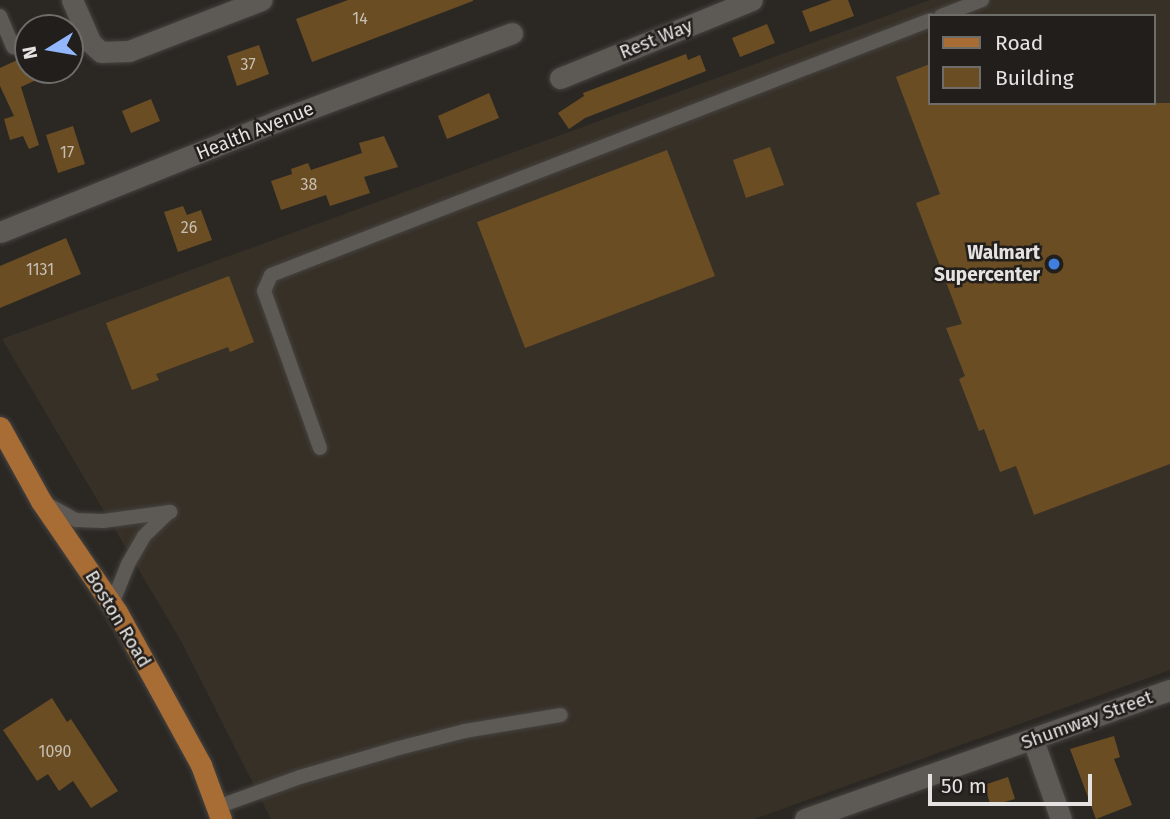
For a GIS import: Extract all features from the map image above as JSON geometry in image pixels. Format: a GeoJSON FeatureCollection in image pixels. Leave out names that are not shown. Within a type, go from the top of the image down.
{"type":"FeatureCollection","features":[{"type":"Feature","properties":{"kind":"main road","name":"Boston Road"},"geometry":{"type":"LineString","coordinates":[[0,427],[41,501],[111,604],[201,765],[219,813]]}},
{"type":"Feature","properties":{"kind":"street"},"geometry":{"type":"LineString","coordinates":[[72,0],[91,43],[101,52],[129,51],[261,0]]}},
{"type":"Feature","properties":{"kind":"street","name":"Rest Way"},"geometry":{"type":"LineString","coordinates":[[560,78],[752,0]]}},
{"type":"Feature","properties":{"kind":"street","name":"Health Avenue"},"geometry":{"type":"LineString","coordinates":[[0,232],[277,121],[512,33]]}},
{"type":"Feature","properties":{"kind":"street","name":"Shumway Street"},"geometry":{"type":"LineString","coordinates":[[805,819],[848,812],[1032,740],[1170,690]]}},
{"type":"Feature","properties":{"kind":"street"},"geometry":{"type":"LineString","coordinates":[[1032,740],[1061,819]]}},
{"type":"Feature","properties":{"kind":"lane"},"geometry":{"type":"LineString","coordinates":[[946,14],[982,0]]}},
{"type":"Feature","properties":{"kind":"lane"},"geometry":{"type":"LineString","coordinates":[[0,16],[13,47]]}},
{"type":"Feature","properties":{"kind":"lane"},"geometry":{"type":"LineString","coordinates":[[320,449],[264,291],[271,275],[928,21]]}},
{"type":"Feature","properties":{"kind":"lane"},"geometry":{"type":"LineString","coordinates":[[41,501],[76,520],[103,521],[170,512],[144,536],[128,564],[111,604]]}},
{"type":"Feature","properties":{"kind":"lane"},"geometry":{"type":"LineString","coordinates":[[219,813],[300,777],[388,751],[465,731],[561,715]]}},
{"type":"Feature","properties":{"kind":"shaded area"},"geometry":{"type":"Polygon","coordinates":[[[930,0],[1170,0],[1170,670],[754,819],[271,819],[181,641],[2,339],[930,0]]]}},
{"type":"Feature","properties":{"kind":"building"},"geometry":{"type":"Polygon","coordinates":[[[348,0],[473,1],[312,62],[296,19],[348,0]]]}},
{"type":"Feature","properties":{"kind":"building"},"geometry":{"type":"Polygon","coordinates":[[[832,0],[848,0],[854,16],[810,32],[802,11],[832,0]]]}},
{"type":"Feature","properties":{"kind":"building"},"geometry":{"type":"Polygon","coordinates":[[[767,24],[775,43],[740,57],[732,38],[767,24]]]}},
{"type":"Feature","properties":{"kind":"building"},"geometry":{"type":"Polygon","coordinates":[[[259,45],[269,74],[237,86],[227,56],[259,45]]]}},
{"type":"Feature","properties":{"kind":"building"},"geometry":{"type":"Polygon","coordinates":[[[686,54],[688,60],[700,55],[706,71],[585,118],[569,129],[558,113],[584,96],[583,93],[686,54]]]}},
{"type":"Feature","properties":{"kind":"building"},"geometry":{"type":"Polygon","coordinates":[[[14,62],[14,84],[28,84],[21,87],[39,145],[29,149],[23,136],[10,140],[4,119],[14,116],[0,86],[0,68],[14,62]]]}},
{"type":"Feature","properties":{"kind":"building","name":"Walmart Supercenter"},"geometry":{"type":"Polygon","coordinates":[[[928,65],[928,105],[1170,103],[1170,464],[1034,515],[1016,466],[1000,472],[984,429],[979,431],[959,379],[965,376],[946,328],[962,324],[916,203],[940,194],[896,77],[928,65]]]}},
{"type":"Feature","properties":{"kind":"building"},"geometry":{"type":"Polygon","coordinates":[[[489,93],[499,118],[447,139],[438,116],[489,93]]]}},
{"type":"Feature","properties":{"kind":"building"},"geometry":{"type":"Polygon","coordinates":[[[151,99],[160,121],[131,133],[122,111],[151,99]]]}},
{"type":"Feature","properties":{"kind":"building"},"geometry":{"type":"Polygon","coordinates":[[[73,126],[85,164],[58,173],[46,135],[73,126]]]}},
{"type":"Feature","properties":{"kind":"building"},"geometry":{"type":"Polygon","coordinates":[[[384,136],[398,167],[364,177],[370,193],[330,206],[326,195],[281,210],[271,181],[292,174],[291,169],[308,163],[311,170],[362,153],[359,143],[384,136]]]}},
{"type":"Feature","properties":{"kind":"building"},"geometry":{"type":"Polygon","coordinates":[[[770,147],[784,185],[746,198],[733,160],[770,147]]]}},
{"type":"Feature","properties":{"kind":"building"},"geometry":{"type":"Polygon","coordinates":[[[667,150],[715,276],[525,348],[477,222],[667,150]]]}},
{"type":"Feature","properties":{"kind":"building"},"geometry":{"type":"Polygon","coordinates":[[[183,206],[187,215],[201,210],[212,240],[178,252],[164,212],[183,206]]]}},
{"type":"Feature","properties":{"kind":"building"},"geometry":{"type":"Polygon","coordinates":[[[66,238],[81,274],[0,308],[0,266],[66,238]]]}},
{"type":"Feature","properties":{"kind":"building"},"geometry":{"type":"Polygon","coordinates":[[[229,276],[254,342],[230,352],[228,347],[156,374],[159,380],[132,390],[106,323],[229,276]]]}},
{"type":"Feature","properties":{"kind":"building"},"geometry":{"type":"Polygon","coordinates":[[[52,698],[67,722],[71,719],[118,791],[91,808],[73,781],[59,791],[48,774],[37,781],[3,730],[52,698]]]}},
{"type":"Feature","properties":{"kind":"building"},"geometry":{"type":"Polygon","coordinates":[[[1114,736],[1120,757],[1114,759],[1132,805],[1096,819],[1070,749],[1114,736]]]}},
{"type":"Feature","properties":{"kind":"building"},"geometry":{"type":"Polygon","coordinates":[[[1008,777],[1015,799],[991,806],[984,785],[1008,777]]]}},
{"type":"Feature","properties":{"kind":"place","name":"Walmart Supercenter"},"geometry":{"type":"Point","coordinates":[1054,264]}}]}
